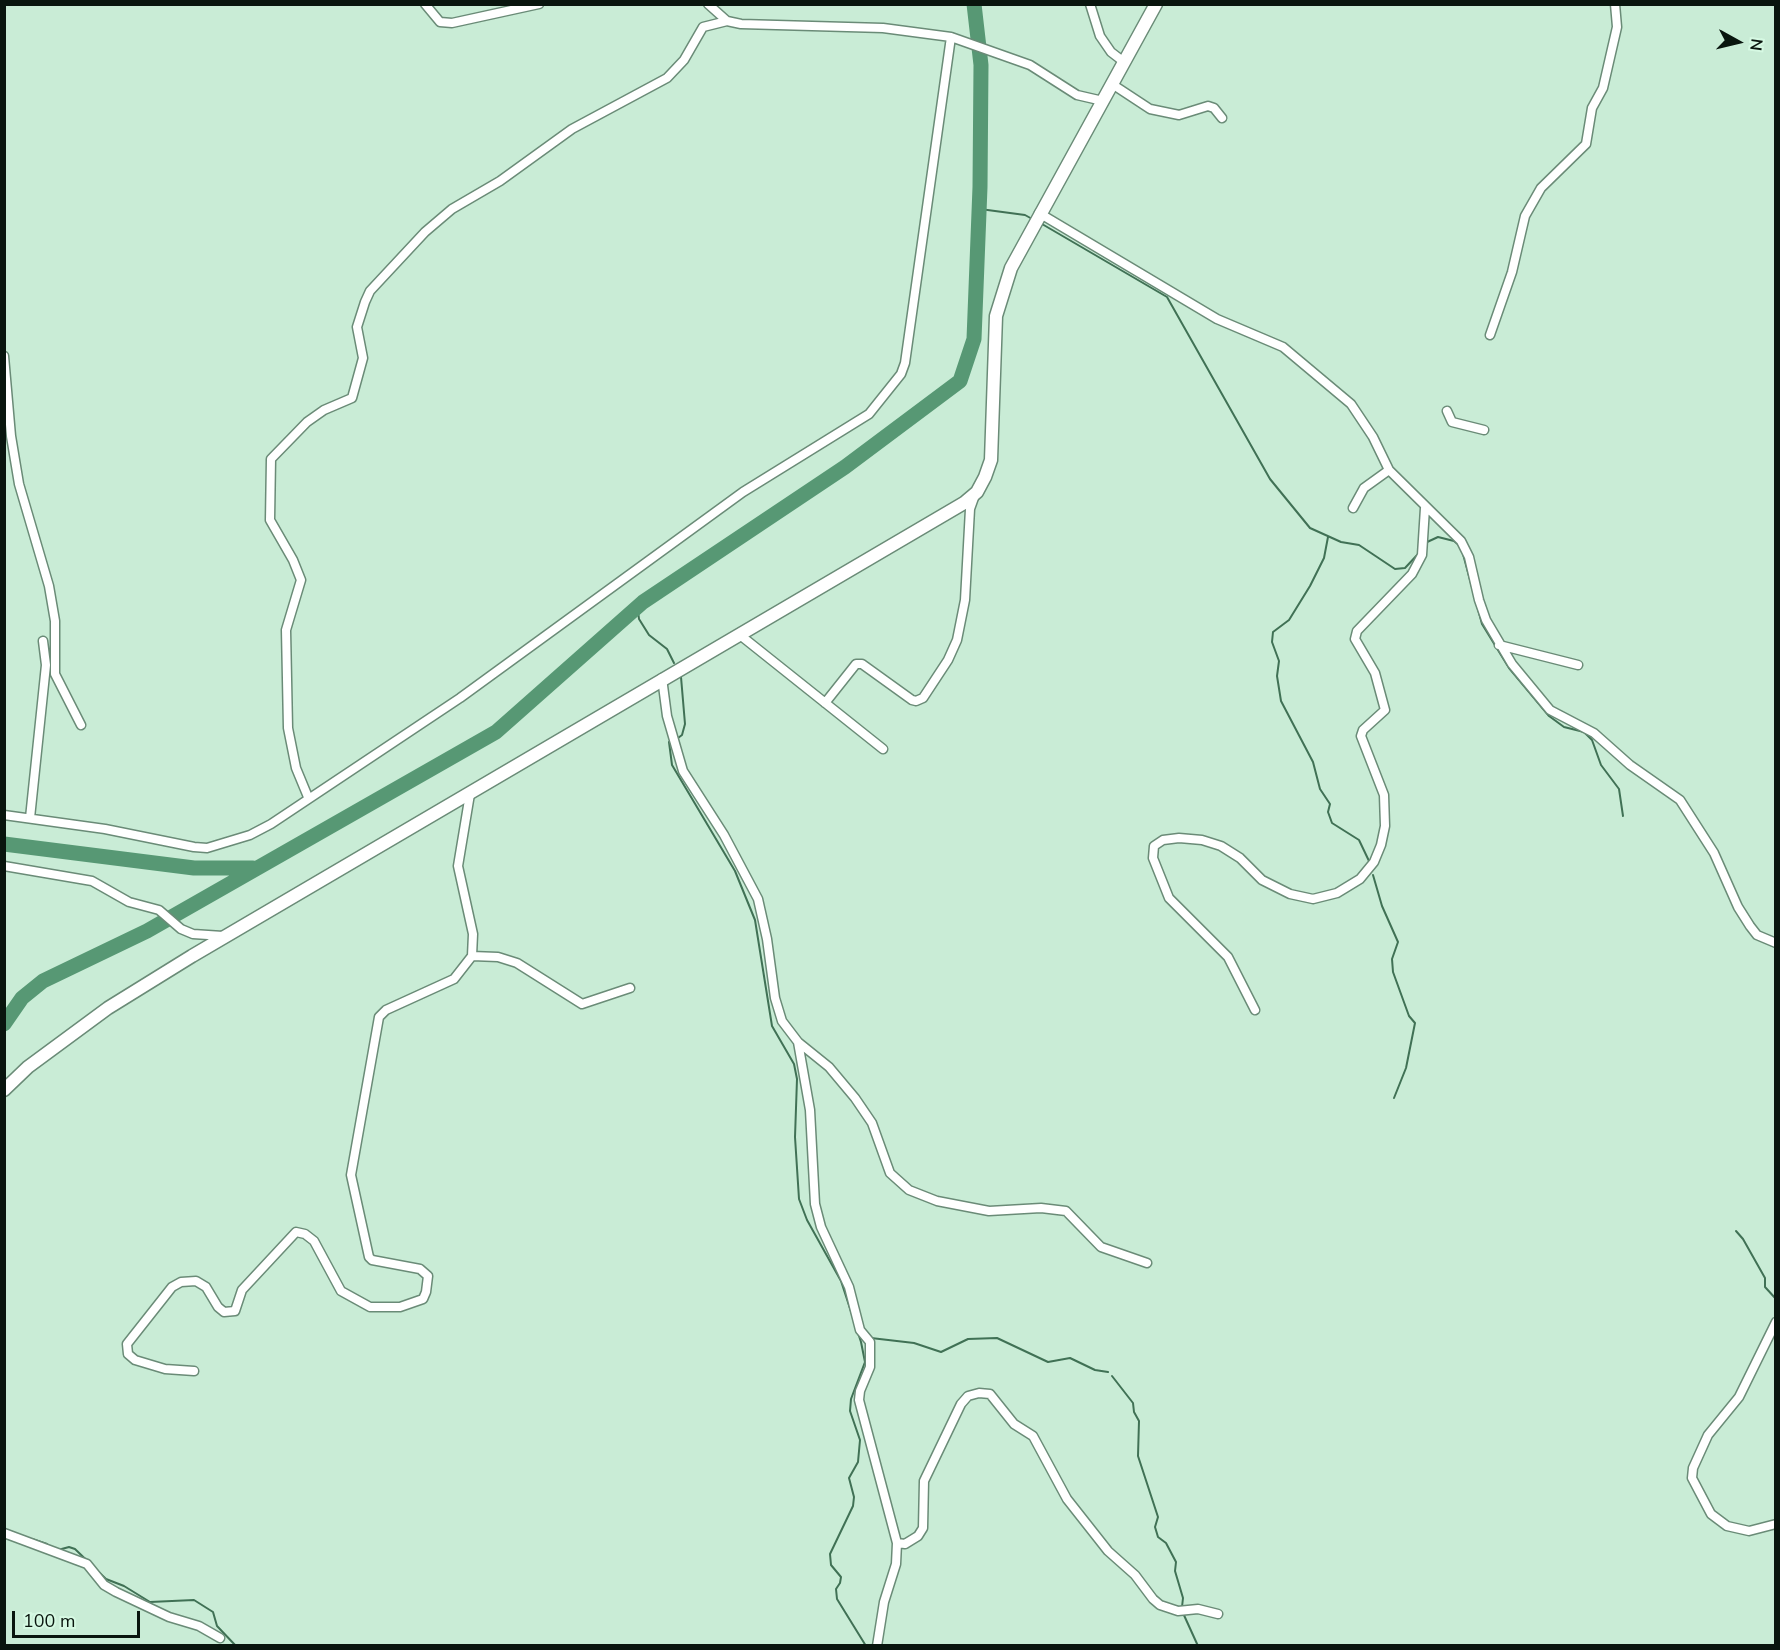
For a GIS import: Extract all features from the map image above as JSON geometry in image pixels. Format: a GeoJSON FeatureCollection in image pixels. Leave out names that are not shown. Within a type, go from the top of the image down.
{"type":"FeatureCollection","features":[{"type":"Feature","properties":{"kind":"main road"},"geometry":{"type":"LineString","coordinates":[[4,1089],[28,1067],[108,1008],[226,935],[964,503],[977,492],[986,477],[993,441],[996,316],[1011,268],[1036,218],[1156,4]]}},
{"type":"Feature","properties":{"kind":"street"},"geometry":{"type":"LineString","coordinates":[[425,4],[440,22],[452,23],[539,4]]}},
{"type":"Feature","properties":{"kind":"street"},"geometry":{"type":"LineString","coordinates":[[708,4],[727,21]]}},
{"type":"Feature","properties":{"kind":"street"},"geometry":{"type":"LineString","coordinates":[[1090,4],[1100,36],[1111,52],[1124,62]]}},
{"type":"Feature","properties":{"kind":"street"},"geometry":{"type":"LineString","coordinates":[[1490,335],[1512,272],[1520,232],[1529,208],[1551,177],[1586,144],[1592,108],[1603,88],[1617,27],[1614,4]]}},
{"type":"Feature","properties":{"kind":"street"},"geometry":{"type":"LineString","coordinates":[[309,797],[296,768],[288,728],[286,630],[301,580],[293,560],[270,520],[271,459],[307,422],[324,410],[352,398],[363,358],[357,327],[365,302],[370,291],[425,232],[452,209],[500,181],[572,129],[667,78],[684,60],[703,27],[727,21],[741,24],[883,28],[954,38],[1030,65],[1077,95],[1103,101]]}},
{"type":"Feature","properties":{"kind":"street"},"geometry":{"type":"LineString","coordinates":[[4,815],[207,848],[250,835],[460,698],[743,492],[869,414],[878,406],[902,374],[954,38]]}},
{"type":"Feature","properties":{"kind":"street"},"geometry":{"type":"LineString","coordinates":[[1112,84],[1150,109],[1179,115],[1208,106],[1214,108],[1222,118]]}},
{"type":"Feature","properties":{"kind":"street"},"geometry":{"type":"LineString","coordinates":[[1036,218],[1217,319],[1283,347],[1351,404],[1373,437],[1389,470],[1461,542],[1469,557],[1479,600],[1499,645],[1550,710],[1594,733],[1630,765],[1680,800],[1714,853],[1738,907],[1750,926],[1757,935],[1776,943]]}},
{"type":"Feature","properties":{"kind":"street"},"geometry":{"type":"LineString","coordinates":[[4,356],[10,436],[19,484],[49,586],[56,621],[55,674],[81,725]]}},
{"type":"Feature","properties":{"kind":"street"},"geometry":{"type":"LineString","coordinates":[[1446,411],[1452,422],[1484,430]]}},
{"type":"Feature","properties":{"kind":"street"},"geometry":{"type":"LineString","coordinates":[[1353,508],[1365,488],[1389,470]]}},
{"type":"Feature","properties":{"kind":"street"},"geometry":{"type":"LineString","coordinates":[[825,703],[856,664],[862,664],[912,700],[923,698],[948,660],[957,640],[965,600],[970,509],[977,492]]}},
{"type":"Feature","properties":{"kind":"street"},"geometry":{"type":"LineString","coordinates":[[1256,1010],[1228,957],[1169,898],[1153,858],[1154,846],[1163,840],[1179,838],[1202,840],[1221,846],[1240,858],[1262,879],[1290,894],[1313,899],[1337,893],[1360,879],[1374,862],[1382,845],[1385,826],[1384,795],[1360,736],[1363,730],[1385,710],[1375,673],[1355,639],[1357,631],[1369,617],[1412,574],[1422,555],[1425,508]]}},
{"type":"Feature","properties":{"kind":"street"},"geometry":{"type":"LineString","coordinates":[[740,635],[883,749]]}},
{"type":"Feature","properties":{"kind":"street"},"geometry":{"type":"LineString","coordinates":[[30,818],[46,665],[44,641]]}},
{"type":"Feature","properties":{"kind":"street"},"geometry":{"type":"LineString","coordinates":[[1499,645],[1578,665]]}},
{"type":"Feature","properties":{"kind":"street"},"geometry":{"type":"LineString","coordinates":[[662,678],[667,716],[683,771],[724,835],[758,898],[778,1011],[798,1042],[829,1067],[872,1123],[890,1173],[909,1190],[922,1197],[988,1211],[1041,1208],[1066,1211],[1101,1247],[1147,1263]]}},
{"type":"Feature","properties":{"kind":"street"},"geometry":{"type":"LineString","coordinates":[[194,1371],[165,1369],[135,1360],[128,1354],[127,1344],[172,1287],[181,1282],[196,1281],[206,1287],[213,1302],[224,1312],[235,1311],[242,1290],[296,1233],[305,1234],[314,1241],[345,1295],[376,1309],[400,1307],[423,1299],[428,1283],[424,1271],[399,1263],[372,1260],[369,1257],[363,1222],[351,1184],[353,1150],[379,1017],[386,1010],[454,979],[472,956],[473,934],[458,866],[470,794]]}},
{"type":"Feature","properties":{"kind":"street"},"geometry":{"type":"LineString","coordinates":[[4,866],[92,881],[129,902],[159,910],[187,932],[207,936],[226,935]]}},
{"type":"Feature","properties":{"kind":"street"},"geometry":{"type":"LineString","coordinates":[[472,956],[498,957],[517,963],[582,1004],[630,988]]}},
{"type":"Feature","properties":{"kind":"street"},"geometry":{"type":"LineString","coordinates":[[798,1042],[810,1110],[814,1204],[821,1227],[849,1287],[860,1330],[870,1342],[870,1367],[860,1391],[859,1400],[897,1543],[896,1564],[884,1602],[877,1646]]}},
{"type":"Feature","properties":{"kind":"street"},"geometry":{"type":"LineString","coordinates":[[1776,1322],[1738,1397],[1708,1435],[1693,1467],[1692,1478],[1711,1514],[1727,1526],[1749,1531],[1776,1524]]}},
{"type":"Feature","properties":{"kind":"street"},"geometry":{"type":"LineString","coordinates":[[897,1543],[905,1544],[918,1536],[923,1528],[924,1482],[961,1404],[968,1396],[979,1393],[990,1394],[1014,1424],[1033,1436],[1067,1499],[1108,1551],[1135,1575],[1153,1599],[1160,1605],[1178,1611],[1198,1609],[1218,1614]]}},
{"type":"Feature","properties":{"kind":"street"},"geometry":{"type":"LineString","coordinates":[[4,1533],[87,1564],[104,1585],[116,1592],[169,1617],[199,1626],[220,1638]]}},
{"type":"Feature","properties":{"kind":"waterway"},"geometry":{"type":"LineString","coordinates":[[4,1024],[22,998],[43,981],[147,931],[496,732],[643,602],[845,467],[960,381],[974,339],[980,187],[981,65],[974,4]]}},
{"type":"Feature","properties":{"kind":"waterway"},"geometry":{"type":"LineString","coordinates":[[980,209],[1025,215],[1034,220]]}},
{"type":"Feature","properties":{"kind":"waterway"},"geometry":{"type":"LineString","coordinates":[[1042,224],[1167,297],[1270,479],[1310,528],[1341,542],[1359,545],[1395,569],[1405,568],[1419,553]]}},
{"type":"Feature","properties":{"kind":"waterway"},"geometry":{"type":"LineString","coordinates":[[1328,537],[1324,558],[1310,586],[1289,620],[1273,632],[1272,642],[1279,661],[1277,676],[1281,701],[1313,762],[1320,789],[1330,804],[1328,812],[1332,823],[1359,840],[1369,861]]}},
{"type":"Feature","properties":{"kind":"waterway"},"geometry":{"type":"LineString","coordinates":[[1425,543],[1438,537],[1454,541],[1460,546]]}},
{"type":"Feature","properties":{"kind":"waterway"},"geometry":{"type":"LineString","coordinates":[[1463,554],[1482,624],[1509,668],[1549,716],[1564,727],[1584,732],[1592,740],[1601,765],[1619,789],[1623,816]]}},
{"type":"Feature","properties":{"kind":"waterway"},"geometry":{"type":"LineString","coordinates":[[643,602],[638,611],[639,619],[649,635],[667,649],[674,663]]}},
{"type":"Feature","properties":{"kind":"waterway"},"geometry":{"type":"LineString","coordinates":[[678,738],[682,735],[685,724],[681,677]]}},
{"type":"Feature","properties":{"kind":"waterway"},"geometry":{"type":"LineString","coordinates":[[669,742],[672,765],[735,871],[755,920],[772,1026],[794,1064],[797,1079],[795,1137],[799,1199],[807,1220],[841,1281],[861,1342],[865,1362],[851,1399],[850,1411],[860,1440],[858,1462],[849,1478],[854,1497],[853,1506],[830,1554],[831,1565],[841,1577],[836,1589],[837,1599],[866,1646]]}},
{"type":"Feature","properties":{"kind":"waterway"},"geometry":{"type":"LineString","coordinates":[[4,844],[194,868],[253,868]]}},
{"type":"Feature","properties":{"kind":"waterway"},"geometry":{"type":"LineString","coordinates":[[1373,875],[1382,906],[1398,942],[1392,959],[1393,972],[1409,1016],[1415,1023],[1406,1068],[1394,1098]]}},
{"type":"Feature","properties":{"kind":"waterway"},"geometry":{"type":"LineString","coordinates":[[1736,1231],[1765,1278],[1765,1287],[1776,1299]]}},
{"type":"Feature","properties":{"kind":"waterway"},"geometry":{"type":"LineString","coordinates":[[871,1338],[914,1343],[941,1352],[968,1339],[997,1338],[1048,1362],[1070,1358],[1095,1370],[1108,1372]]}},
{"type":"Feature","properties":{"kind":"waterway"},"geometry":{"type":"LineString","coordinates":[[1112,1376],[1133,1403],[1134,1412],[1139,1421],[1138,1456],[1158,1517],[1155,1527],[1158,1537],[1166,1543],[1176,1562],[1175,1571],[1183,1598],[1182,1607]]}},
{"type":"Feature","properties":{"kind":"waterway"},"geometry":{"type":"LineString","coordinates":[[32,1539],[47,1544],[50,1548]]}},
{"type":"Feature","properties":{"kind":"waterway"},"geometry":{"type":"LineString","coordinates":[[58,1550],[69,1547],[75,1549],[106,1579],[124,1586],[150,1602],[194,1600],[213,1612],[217,1626],[236,1646]]}},
{"type":"Feature","properties":{"kind":"waterway"},"geometry":{"type":"LineString","coordinates":[[1183,1613],[1198,1646]]}}]}
